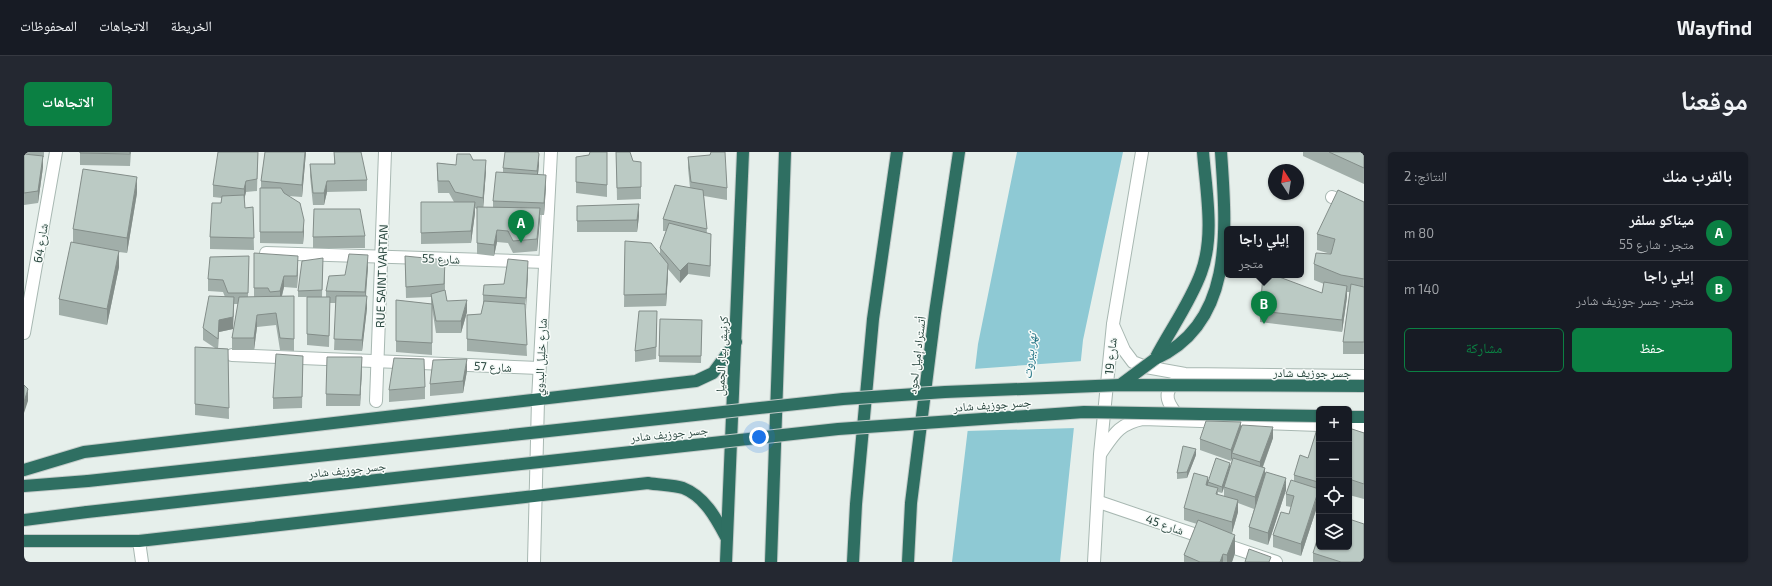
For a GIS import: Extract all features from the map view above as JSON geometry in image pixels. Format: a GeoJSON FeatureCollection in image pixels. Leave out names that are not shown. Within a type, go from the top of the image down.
{"type":"FeatureCollection","features":[{"type":"Feature","properties":{"kind":"highway","name":"كرنيش بيار الجميل"},"geometry":{"type":"LineString","coordinates":[[726,562],[743,152]]}},
{"type":"Feature","properties":{"kind":"highway"},"geometry":{"type":"LineString","coordinates":[[771,562],[785,152]]}},
{"type":"Feature","properties":{"kind":"highway"},"geometry":{"type":"LineString","coordinates":[[853,562],[856,504],[873,319],[897,152]]}},
{"type":"Feature","properties":{"kind":"highway","name":"أتستراد إميل لحود"},"geometry":{"type":"LineString","coordinates":[[908,562],[911,503],[935,313],[959,152]]}},
{"type":"Feature","properties":{"kind":"highway"},"geometry":{"type":"LineString","coordinates":[[1155,359],[1169,332],[1189,300],[1202,272],[1206,252],[1208,227],[1203,152]]}},
{"type":"Feature","properties":{"kind":"highway"},"geometry":{"type":"LineString","coordinates":[[1222,152],[1225,226]]}},
{"type":"Feature","properties":{"kind":"highway"},"geometry":{"type":"LineString","coordinates":[[1120,385],[1155,359],[1172,351],[1194,331],[1213,299],[1224,251]]}},
{"type":"Feature","properties":{"kind":"highway"},"geometry":{"type":"LineString","coordinates":[[24,470],[84,452],[696,381],[713,373],[736,342]]}},
{"type":"Feature","properties":{"kind":"highway","name":"جسر جوزيف شادر"},"geometry":{"type":"LineString","coordinates":[[24,486],[88,481],[843,399],[945,392],[1120,385],[1364,386]]}},
{"type":"Feature","properties":{"kind":"highway","name":"جسر جوزيف شادر"},"geometry":{"type":"LineString","coordinates":[[24,520],[838,429],[1084,412],[1316,416]]}},
{"type":"Feature","properties":{"kind":"highway"},"geometry":{"type":"LineString","coordinates":[[1352,417],[1364,417]]}},
{"type":"Feature","properties":{"kind":"highway"},"geometry":{"type":"LineString","coordinates":[[24,541],[139,541],[648,483],[683,488],[698,498],[713,512],[726,537]]}},
{"type":"Feature","properties":{"kind":"street","name":"شارع 64"},"geometry":{"type":"LineString","coordinates":[[24,333],[56,152]]}},
{"type":"Feature","properties":{"kind":"street","name":"RUE SAINT VARTAN"},"geometry":{"type":"LineString","coordinates":[[376,401],[386,152]]}},
{"type":"Feature","properties":{"kind":"street","name":"شارع خليل البدوي"},"geometry":{"type":"LineString","coordinates":[[534,562],[539,368],[551,152]]}},
{"type":"Feature","properties":{"kind":"street","name":"شارع 19"},"geometry":{"type":"LineString","coordinates":[[1094,562],[1099,502],[1100,454],[1113,324],[1142,152]]}},
{"type":"Feature","properties":{"kind":"street"},"geometry":{"type":"LineString","coordinates":[[1332,197],[1364,212]]}},
{"type":"Feature","properties":{"kind":"street","name":"شارع 55"},"geometry":{"type":"LineString","coordinates":[[266,254],[382,256],[545,262]]}},
{"type":"Feature","properties":{"kind":"street"},"geometry":{"type":"LineString","coordinates":[[1113,324],[1124,350],[1134,362],[1146,367],[1185,374],[1364,376]]}},
{"type":"Feature","properties":{"kind":"street","name":"شارع 57"},"geometry":{"type":"LineString","coordinates":[[232,355],[539,368]]}},
{"type":"Feature","properties":{"kind":"street"},"geometry":{"type":"LineString","coordinates":[[1181,420],[1168,404],[1167,396],[1170,386],[1185,374]]}},
{"type":"Feature","properties":{"kind":"street"},"geometry":{"type":"LineString","coordinates":[[1100,454],[1116,431],[1129,422],[1143,419],[1316,424]]}},
{"type":"Feature","properties":{"kind":"street"},"geometry":{"type":"LineString","coordinates":[[1352,426],[1364,426]]}},
{"type":"Feature","properties":{"kind":"street","name":"شارع 45"},"geometry":{"type":"LineString","coordinates":[[1099,502],[1276,562]]}},
{"type":"Feature","properties":{"kind":"street"},"geometry":{"type":"LineString","coordinates":[[139,541],[142,562]]}},
{"type":"Feature","properties":{"kind":"water","name":"نهر بيروت"},"geometry":{"type":"Polygon","coordinates":[[[1017,152],[1123,152],[1083,340],[1060,562],[952,562],[978,344],[1017,152]]]}},
{"type":"Feature","properties":{"kind":"pier"},"geometry":{"type":"Polygon","coordinates":[[[1083,361],[1076,428],[966,431],[973,369],[1083,361]]]}},
{"type":"Feature","properties":{"kind":"building"},"geometry":{"type":"Polygon","coordinates":[[[130,152],[130,154],[80,153],[130,152]]]}},
{"type":"Feature","properties":{"kind":"building"},"geometry":{"type":"Polygon","coordinates":[[[218,152],[258,152],[257,179],[246,181],[244,189],[213,185],[218,152]]]}},
{"type":"Feature","properties":{"kind":"building"},"geometry":{"type":"Polygon","coordinates":[[[265,152],[305,152],[302,185],[261,181],[265,152]]]}},
{"type":"Feature","properties":{"kind":"building"},"geometry":{"type":"Polygon","coordinates":[[[334,152],[361,152],[367,180],[327,181],[324,193],[313,193],[310,164],[335,164],[334,152]]]}},
{"type":"Feature","properties":{"kind":"building"},"geometry":{"type":"Polygon","coordinates":[[[505,152],[538,152],[537,171],[503,168],[505,152]]]}},
{"type":"Feature","properties":{"kind":"building"},"geometry":{"type":"Polygon","coordinates":[[[590,152],[607,152],[607,185],[576,182],[576,157],[589,155],[590,152]]]}},
{"type":"Feature","properties":{"kind":"building"},"geometry":{"type":"Polygon","coordinates":[[[616,152],[630,152],[633,161],[641,162],[641,187],[617,188],[616,152]]]}},
{"type":"Feature","properties":{"kind":"building"},"geometry":{"type":"Polygon","coordinates":[[[711,152],[725,152],[727,188],[691,182],[688,157],[710,155],[711,152]]]}},
{"type":"Feature","properties":{"kind":"building"},"geometry":{"type":"Polygon","coordinates":[[[1329,152],[1364,152],[1364,168],[1329,152]]]}},
{"type":"Feature","properties":{"kind":"building"},"geometry":{"type":"Polygon","coordinates":[[[24,154],[43,156],[38,191],[24,193],[24,154]]]}},
{"type":"Feature","properties":{"kind":"building"},"geometry":{"type":"Polygon","coordinates":[[[457,154],[470,154],[473,160],[486,160],[483,198],[455,192],[449,181],[438,181],[437,163],[456,165],[457,154]]]}},
{"type":"Feature","properties":{"kind":"building"},"geometry":{"type":"Polygon","coordinates":[[[83,169],[137,177],[127,238],[73,229],[83,169]]]}},
{"type":"Feature","properties":{"kind":"building"},"geometry":{"type":"Polygon","coordinates":[[[496,172],[546,175],[544,203],[493,201],[496,172]]]}},
{"type":"Feature","properties":{"kind":"building"},"geometry":{"type":"Polygon","coordinates":[[[675,185],[703,190],[707,229],[663,219],[675,185]]]}},
{"type":"Feature","properties":{"kind":"building"},"geometry":{"type":"Polygon","coordinates":[[[260,188],[281,188],[284,193],[300,203],[304,220],[303,232],[260,232],[260,188]]]}},
{"type":"Feature","properties":{"kind":"building"},"geometry":{"type":"Polygon","coordinates":[[[1338,190],[1364,202],[1364,279],[1341,275],[1314,264],[1316,253],[1331,254],[1335,239],[1317,234],[1338,190]]]}},
{"type":"Feature","properties":{"kind":"building"},"geometry":{"type":"Polygon","coordinates":[[[244,195],[245,208],[253,207],[254,238],[210,237],[212,203],[221,203],[222,196],[244,195]]]}},
{"type":"Feature","properties":{"kind":"building"},"geometry":{"type":"Polygon","coordinates":[[[421,202],[475,202],[471,231],[421,233],[421,202]]]}},
{"type":"Feature","properties":{"kind":"building"},"geometry":{"type":"Polygon","coordinates":[[[639,204],[637,220],[577,221],[577,206],[639,204]]]}},
{"type":"Feature","properties":{"kind":"building"},"geometry":{"type":"Polygon","coordinates":[[[477,207],[540,208],[537,239],[513,241],[508,231],[497,230],[494,245],[477,243],[477,207]]]}},
{"type":"Feature","properties":{"kind":"building"},"geometry":{"type":"Polygon","coordinates":[[[314,209],[360,209],[365,236],[313,237],[314,209]]]}},
{"type":"Feature","properties":{"kind":"building"},"geometry":{"type":"Polygon","coordinates":[[[669,223],[711,234],[710,266],[688,263],[680,271],[660,248],[669,223]]]}},
{"type":"Feature","properties":{"kind":"building"},"geometry":{"type":"Polygon","coordinates":[[[625,241],[651,243],[668,264],[666,294],[624,295],[625,241]]]}},
{"type":"Feature","properties":{"kind":"building"},"geometry":{"type":"Polygon","coordinates":[[[71,242],[119,251],[107,309],[59,299],[71,242]]]}},
{"type":"Feature","properties":{"kind":"building"},"geometry":{"type":"Polygon","coordinates":[[[254,253],[298,256],[297,276],[284,276],[280,291],[270,292],[268,288],[254,288],[254,253]]]}},
{"type":"Feature","properties":{"kind":"building"},"geometry":{"type":"Polygon","coordinates":[[[349,254],[368,255],[365,292],[326,291],[329,276],[345,275],[349,254]]]}},
{"type":"Feature","properties":{"kind":"building"},"geometry":{"type":"Polygon","coordinates":[[[249,256],[248,293],[228,293],[223,280],[208,279],[210,257],[249,256]]]}},
{"type":"Feature","properties":{"kind":"building"},"geometry":{"type":"Polygon","coordinates":[[[405,256],[445,260],[444,284],[406,287],[405,256]]]}},
{"type":"Feature","properties":{"kind":"building"},"geometry":{"type":"Polygon","coordinates":[[[323,258],[322,290],[298,291],[302,261],[323,258]]]}},
{"type":"Feature","properties":{"kind":"building"},"geometry":{"type":"Polygon","coordinates":[[[508,259],[528,261],[526,298],[483,295],[484,285],[504,284],[508,259]]]}},
{"type":"Feature","properties":{"kind":"building"},"geometry":{"type":"Polygon","coordinates":[[[1263,278],[1282,278],[1322,293],[1324,282],[1347,286],[1342,320],[1260,311],[1263,278]]]}},
{"type":"Feature","properties":{"kind":"building"},"geometry":{"type":"Polygon","coordinates":[[[1351,284],[1364,287],[1364,342],[1343,342],[1351,284]]]}},
{"type":"Feature","properties":{"kind":"building"},"geometry":{"type":"Polygon","coordinates":[[[445,290],[447,301],[467,300],[461,321],[436,321],[431,294],[445,290]]]}},
{"type":"Feature","properties":{"kind":"building"},"geometry":{"type":"Polygon","coordinates":[[[209,296],[234,297],[233,317],[219,320],[218,339],[203,328],[209,296]]]}},
{"type":"Feature","properties":{"kind":"building"},"geometry":{"type":"Polygon","coordinates":[[[294,296],[294,339],[280,338],[276,313],[257,315],[254,338],[232,338],[239,297],[294,296]]]}},
{"type":"Feature","properties":{"kind":"building"},"geometry":{"type":"Polygon","coordinates":[[[336,296],[367,296],[362,340],[334,339],[336,296]]]}},
{"type":"Feature","properties":{"kind":"building"},"geometry":{"type":"Polygon","coordinates":[[[307,297],[330,297],[329,336],[307,334],[307,297]]]}},
{"type":"Feature","properties":{"kind":"building"},"geometry":{"type":"Polygon","coordinates":[[[396,300],[432,304],[432,343],[396,341],[396,300]]]}},
{"type":"Feature","properties":{"kind":"building"},"geometry":{"type":"Polygon","coordinates":[[[484,301],[525,304],[527,345],[467,339],[467,315],[481,314],[484,301]]]}},
{"type":"Feature","properties":{"kind":"building"},"geometry":{"type":"Polygon","coordinates":[[[639,311],[657,311],[656,347],[635,351],[639,311]]]}},
{"type":"Feature","properties":{"kind":"building"},"geometry":{"type":"Polygon","coordinates":[[[660,319],[702,320],[701,356],[659,356],[660,319]]]}},
{"type":"Feature","properties":{"kind":"building"},"geometry":{"type":"Polygon","coordinates":[[[195,347],[228,349],[229,408],[195,404],[195,347]]]}},
{"type":"Feature","properties":{"kind":"building"},"geometry":{"type":"Polygon","coordinates":[[[276,354],[303,356],[302,397],[273,398],[276,354]]]}},
{"type":"Feature","properties":{"kind":"building"},"geometry":{"type":"Polygon","coordinates":[[[327,357],[362,357],[360,395],[326,394],[327,357]]]}},
{"type":"Feature","properties":{"kind":"building"},"geometry":{"type":"Polygon","coordinates":[[[394,358],[424,359],[425,387],[389,390],[394,358]]]}},
{"type":"Feature","properties":{"kind":"building"},"geometry":{"type":"Polygon","coordinates":[[[467,359],[463,381],[430,384],[433,360],[467,359]]]}},
{"type":"Feature","properties":{"kind":"building"},"geometry":{"type":"Polygon","coordinates":[[[24,385],[28,389],[24,402],[24,385]]]}},
{"type":"Feature","properties":{"kind":"building"},"geometry":{"type":"Polygon","coordinates":[[[1206,421],[1241,422],[1231,450],[1200,439],[1206,421]]]}},
{"type":"Feature","properties":{"kind":"building"},"geometry":{"type":"Polygon","coordinates":[[[1242,425],[1273,427],[1260,462],[1232,453],[1242,425]]]}},
{"type":"Feature","properties":{"kind":"building"},"geometry":{"type":"Polygon","coordinates":[[[1352,429],[1364,433],[1364,484],[1352,480],[1352,429]]]}},
{"type":"Feature","properties":{"kind":"building"},"geometry":{"type":"Polygon","coordinates":[[[1316,432],[1316,481],[1294,475],[1300,455],[1308,458],[1316,432]]]}},
{"type":"Feature","properties":{"kind":"building"},"geometry":{"type":"Polygon","coordinates":[[[1183,446],[1196,449],[1187,472],[1177,473],[1183,446]]]}},
{"type":"Feature","properties":{"kind":"building"},"geometry":{"type":"Polygon","coordinates":[[[1216,458],[1230,463],[1222,487],[1208,482],[1216,458]]]}},
{"type":"Feature","properties":{"kind":"building"},"geometry":{"type":"Polygon","coordinates":[[[1233,458],[1265,468],[1255,497],[1224,487],[1233,458]]]}},
{"type":"Feature","properties":{"kind":"building"},"geometry":{"type":"Polygon","coordinates":[[[1266,472],[1286,478],[1268,533],[1249,527],[1266,472]]]}},
{"type":"Feature","properties":{"kind":"building"},"geometry":{"type":"Polygon","coordinates":[[[1194,473],[1208,477],[1206,485],[1218,488],[1216,494],[1238,500],[1232,522],[1184,508],[1194,473]]]}},
{"type":"Feature","properties":{"kind":"building"},"geometry":{"type":"Polygon","coordinates":[[[1291,480],[1316,488],[1316,498],[1301,544],[1273,535],[1281,512],[1289,514],[1294,496],[1286,494],[1291,480]]]}},
{"type":"Feature","properties":{"kind":"building"},"geometry":{"type":"Polygon","coordinates":[[[1198,520],[1235,535],[1227,555],[1223,554],[1220,562],[1200,562],[1184,555],[1198,520]]]}},
{"type":"Feature","properties":{"kind":"building"},"geometry":{"type":"Polygon","coordinates":[[[1352,520],[1364,524],[1364,557],[1362,562],[1341,562],[1313,553],[1316,544],[1316,550],[1352,550],[1352,520]]]}},
{"type":"Feature","properties":{"kind":"building"},"geometry":{"type":"Polygon","coordinates":[[[1249,549],[1271,557],[1269,562],[1245,562],[1249,549]]]}},
{"type":"Feature","properties":{"kind":"place","name":"ميناكو سلفر"},"geometry":{"type":"Point","coordinates":[521,243]}},
{"type":"Feature","properties":{"kind":"place","name":"إيلي راجا"},"geometry":{"type":"Point","coordinates":[1264,324]}}]}
